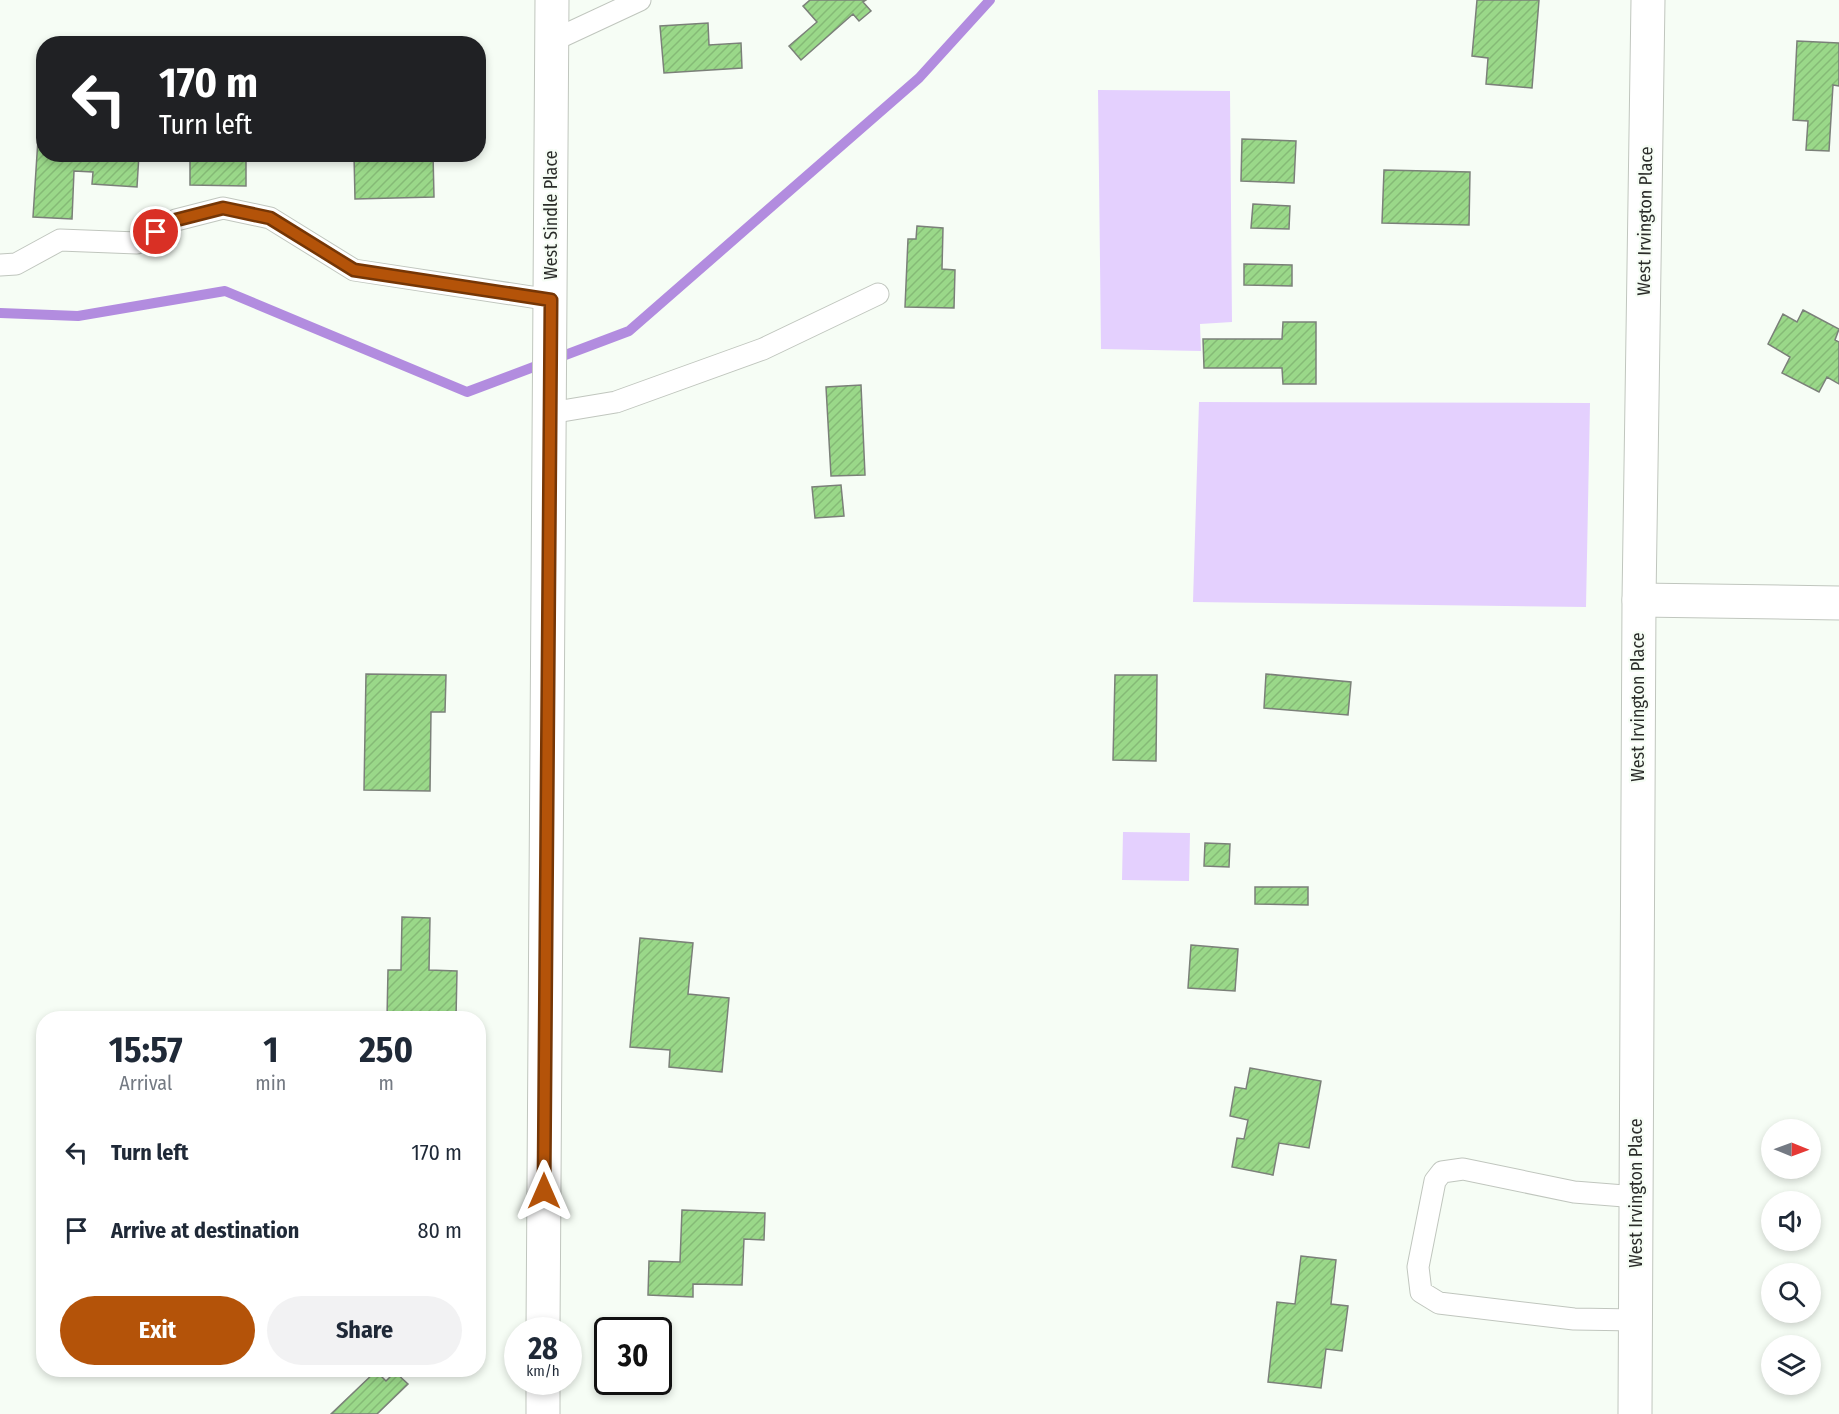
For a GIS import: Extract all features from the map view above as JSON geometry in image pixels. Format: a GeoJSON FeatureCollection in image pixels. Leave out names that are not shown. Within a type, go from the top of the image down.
{"type":"FeatureCollection","features":[{"type":"Feature","properties":{"kind":"street","name":"West Sindle Place"},"geometry":{"type":"LineString","coordinates":[[543,1317],[552,0]]}},
{"type":"Feature","properties":{"kind":"street","name":"West Irvington Place"},"geometry":{"type":"LineString","coordinates":[[1635,1414],[1639,600],[1648,0]]}},
{"type":"Feature","properties":{"kind":"street"},"geometry":{"type":"LineString","coordinates":[[1639,600],[1839,603]]}},
{"type":"Feature","properties":{"kind":"street"},"geometry":{"type":"LineString","coordinates":[[543,1395],[543,1414]]}},
{"type":"Feature","properties":{"kind":"lane"},"geometry":{"type":"LineString","coordinates":[[552,41],[640,0]]}},
{"type":"Feature","properties":{"kind":"lane"},"geometry":{"type":"LineString","coordinates":[[0,265],[16,264],[60,240],[137,243],[176,220],[223,208],[270,218],[354,270],[551,300]]}},
{"type":"Feature","properties":{"kind":"lane"},"geometry":{"type":"LineString","coordinates":[[550,412],[616,402],[763,349],[878,294]]}},
{"type":"Feature","properties":{"kind":"lane"},"geometry":{"type":"LineString","coordinates":[[1636,1320],[1574,1319],[1439,1303],[1421,1292],[1418,1267],[1435,1181],[1442,1172],[1463,1169],[1574,1192],[1637,1197]]}},
{"type":"Feature","properties":{"kind":"shaded area"},"geometry":{"type":"Polygon","coordinates":[[[1098,90],[1230,91],[1232,322],[1200,324],[1201,351],[1101,349],[1098,90]]]}},
{"type":"Feature","properties":{"kind":"shaded area"},"geometry":{"type":"Polygon","coordinates":[[[1199,402],[1590,403],[1586,607],[1193,602],[1199,402]]]}},
{"type":"Feature","properties":{"kind":"shaded area"},"geometry":{"type":"Polygon","coordinates":[[[1123,832],[1190,833],[1189,881],[1122,880],[1123,832]]]}},
{"type":"Feature","properties":{"kind":"building"},"geometry":{"type":"Polygon","coordinates":[[[810,0],[866,0],[863,2],[871,11],[859,21],[853,14],[801,60],[789,46],[817,22],[803,6],[810,0]]]}},
{"type":"Feature","properties":{"kind":"building"},"geometry":{"type":"Polygon","coordinates":[[[1477,0],[1539,0],[1532,88],[1486,84],[1488,58],[1472,56],[1477,0]]]}},
{"type":"Feature","properties":{"kind":"building"},"geometry":{"type":"Polygon","coordinates":[[[708,23],[709,45],[741,43],[742,68],[664,73],[660,26],[708,23]]]}},
{"type":"Feature","properties":{"kind":"building"},"geometry":{"type":"Polygon","coordinates":[[[1797,41],[1839,43],[1839,86],[1833,85],[1829,151],[1806,150],[1808,121],[1793,120],[1797,41]]]}},
{"type":"Feature","properties":{"kind":"building"},"geometry":{"type":"Polygon","coordinates":[[[1242,139],[1296,141],[1294,183],[1241,181],[1242,139]]]}},
{"type":"Feature","properties":{"kind":"building"},"geometry":{"type":"Polygon","coordinates":[[[37,162],[139,162],[137,187],[92,184],[93,172],[74,171],[72,219],[33,217],[37,162]]]}},
{"type":"Feature","properties":{"kind":"building"},"geometry":{"type":"Polygon","coordinates":[[[190,162],[246,162],[246,186],[190,185],[190,162]]]}},
{"type":"Feature","properties":{"kind":"building"},"geometry":{"type":"Polygon","coordinates":[[[354,162],[433,162],[434,197],[355,199],[354,162]]]}},
{"type":"Feature","properties":{"kind":"building"},"geometry":{"type":"Polygon","coordinates":[[[1384,170],[1470,172],[1469,225],[1382,223],[1384,170]]]}},
{"type":"Feature","properties":{"kind":"building"},"geometry":{"type":"Polygon","coordinates":[[[1253,204],[1290,206],[1289,229],[1251,228],[1253,204]]]}},
{"type":"Feature","properties":{"kind":"building"},"geometry":{"type":"Polygon","coordinates":[[[917,226],[943,228],[942,269],[955,270],[954,308],[905,307],[908,239],[916,239],[917,226]]]}},
{"type":"Feature","properties":{"kind":"building"},"geometry":{"type":"Polygon","coordinates":[[[1244,264],[1292,265],[1292,286],[1244,285],[1244,264]]]}},
{"type":"Feature","properties":{"kind":"building"},"geometry":{"type":"Polygon","coordinates":[[[1803,310],[1839,329],[1835,340],[1839,342],[1839,384],[1827,377],[1819,392],[1782,373],[1790,357],[1768,344],[1783,314],[1797,322],[1803,310]]]}},
{"type":"Feature","properties":{"kind":"building"},"geometry":{"type":"Polygon","coordinates":[[[1283,322],[1316,322],[1316,384],[1283,384],[1282,368],[1204,368],[1203,339],[1282,339],[1283,322]]]}},
{"type":"Feature","properties":{"kind":"building"},"geometry":{"type":"Polygon","coordinates":[[[861,385],[865,475],[831,476],[826,387],[861,385]]]}},
{"type":"Feature","properties":{"kind":"building"},"geometry":{"type":"Polygon","coordinates":[[[841,485],[844,516],[815,518],[812,487],[841,485]]]}},
{"type":"Feature","properties":{"kind":"building"},"geometry":{"type":"Polygon","coordinates":[[[366,674],[446,675],[445,712],[431,712],[430,791],[364,790],[366,674]]]}},
{"type":"Feature","properties":{"kind":"building"},"geometry":{"type":"Polygon","coordinates":[[[1266,674],[1351,682],[1348,715],[1264,708],[1266,674]]]}},
{"type":"Feature","properties":{"kind":"building"},"geometry":{"type":"Polygon","coordinates":[[[1115,675],[1157,675],[1156,761],[1113,760],[1115,675]]]}},
{"type":"Feature","properties":{"kind":"building"},"geometry":{"type":"Polygon","coordinates":[[[1205,843],[1230,844],[1229,867],[1204,866],[1205,843]]]}},
{"type":"Feature","properties":{"kind":"building"},"geometry":{"type":"Polygon","coordinates":[[[1255,887],[1308,887],[1308,905],[1255,904],[1255,887]]]}},
{"type":"Feature","properties":{"kind":"building"},"geometry":{"type":"Polygon","coordinates":[[[402,917],[430,918],[429,970],[457,971],[456,1011],[387,1011],[388,970],[401,970],[402,917]]]}},
{"type":"Feature","properties":{"kind":"building"},"geometry":{"type":"Polygon","coordinates":[[[640,938],[693,943],[688,994],[729,998],[722,1072],[669,1067],[670,1050],[630,1047],[640,938]]]}},
{"type":"Feature","properties":{"kind":"building"},"geometry":{"type":"Polygon","coordinates":[[[1191,945],[1238,949],[1235,991],[1188,988],[1191,945]]]}},
{"type":"Feature","properties":{"kind":"building"},"geometry":{"type":"Polygon","coordinates":[[[1250,1068],[1321,1081],[1309,1148],[1279,1143],[1273,1175],[1232,1167],[1237,1138],[1244,1139],[1248,1120],[1230,1116],[1235,1087],[1246,1089],[1250,1068]]]}},
{"type":"Feature","properties":{"kind":"building"},"geometry":{"type":"Polygon","coordinates":[[[682,1210],[765,1213],[764,1240],[744,1239],[742,1285],[693,1284],[693,1297],[648,1295],[649,1261],[680,1262],[682,1210]]]}},
{"type":"Feature","properties":{"kind":"building"},"geometry":{"type":"Polygon","coordinates":[[[1301,1256],[1336,1260],[1331,1304],[1348,1306],[1342,1351],[1326,1349],[1321,1388],[1268,1382],[1277,1302],[1295,1304],[1301,1256]]]}},
{"type":"Feature","properties":{"kind":"building"},"geometry":{"type":"Polygon","coordinates":[[[370,1377],[382,1377],[386,1381],[390,1377],[400,1377],[408,1384],[377,1414],[331,1414],[370,1377]]]}},
{"type":"Feature","properties":{"kind":"waterway"},"geometry":{"type":"LineString","coordinates":[[0,313],[78,316],[225,291],[467,392],[629,331],[919,78],[990,0]]}},
{"type":"Feature","properties":{"kind":"route"},"geometry":{"type":"LineString","coordinates":[[156,232],[176,220],[223,208],[270,218],[354,270],[551,300],[544,1191]]}}]}
